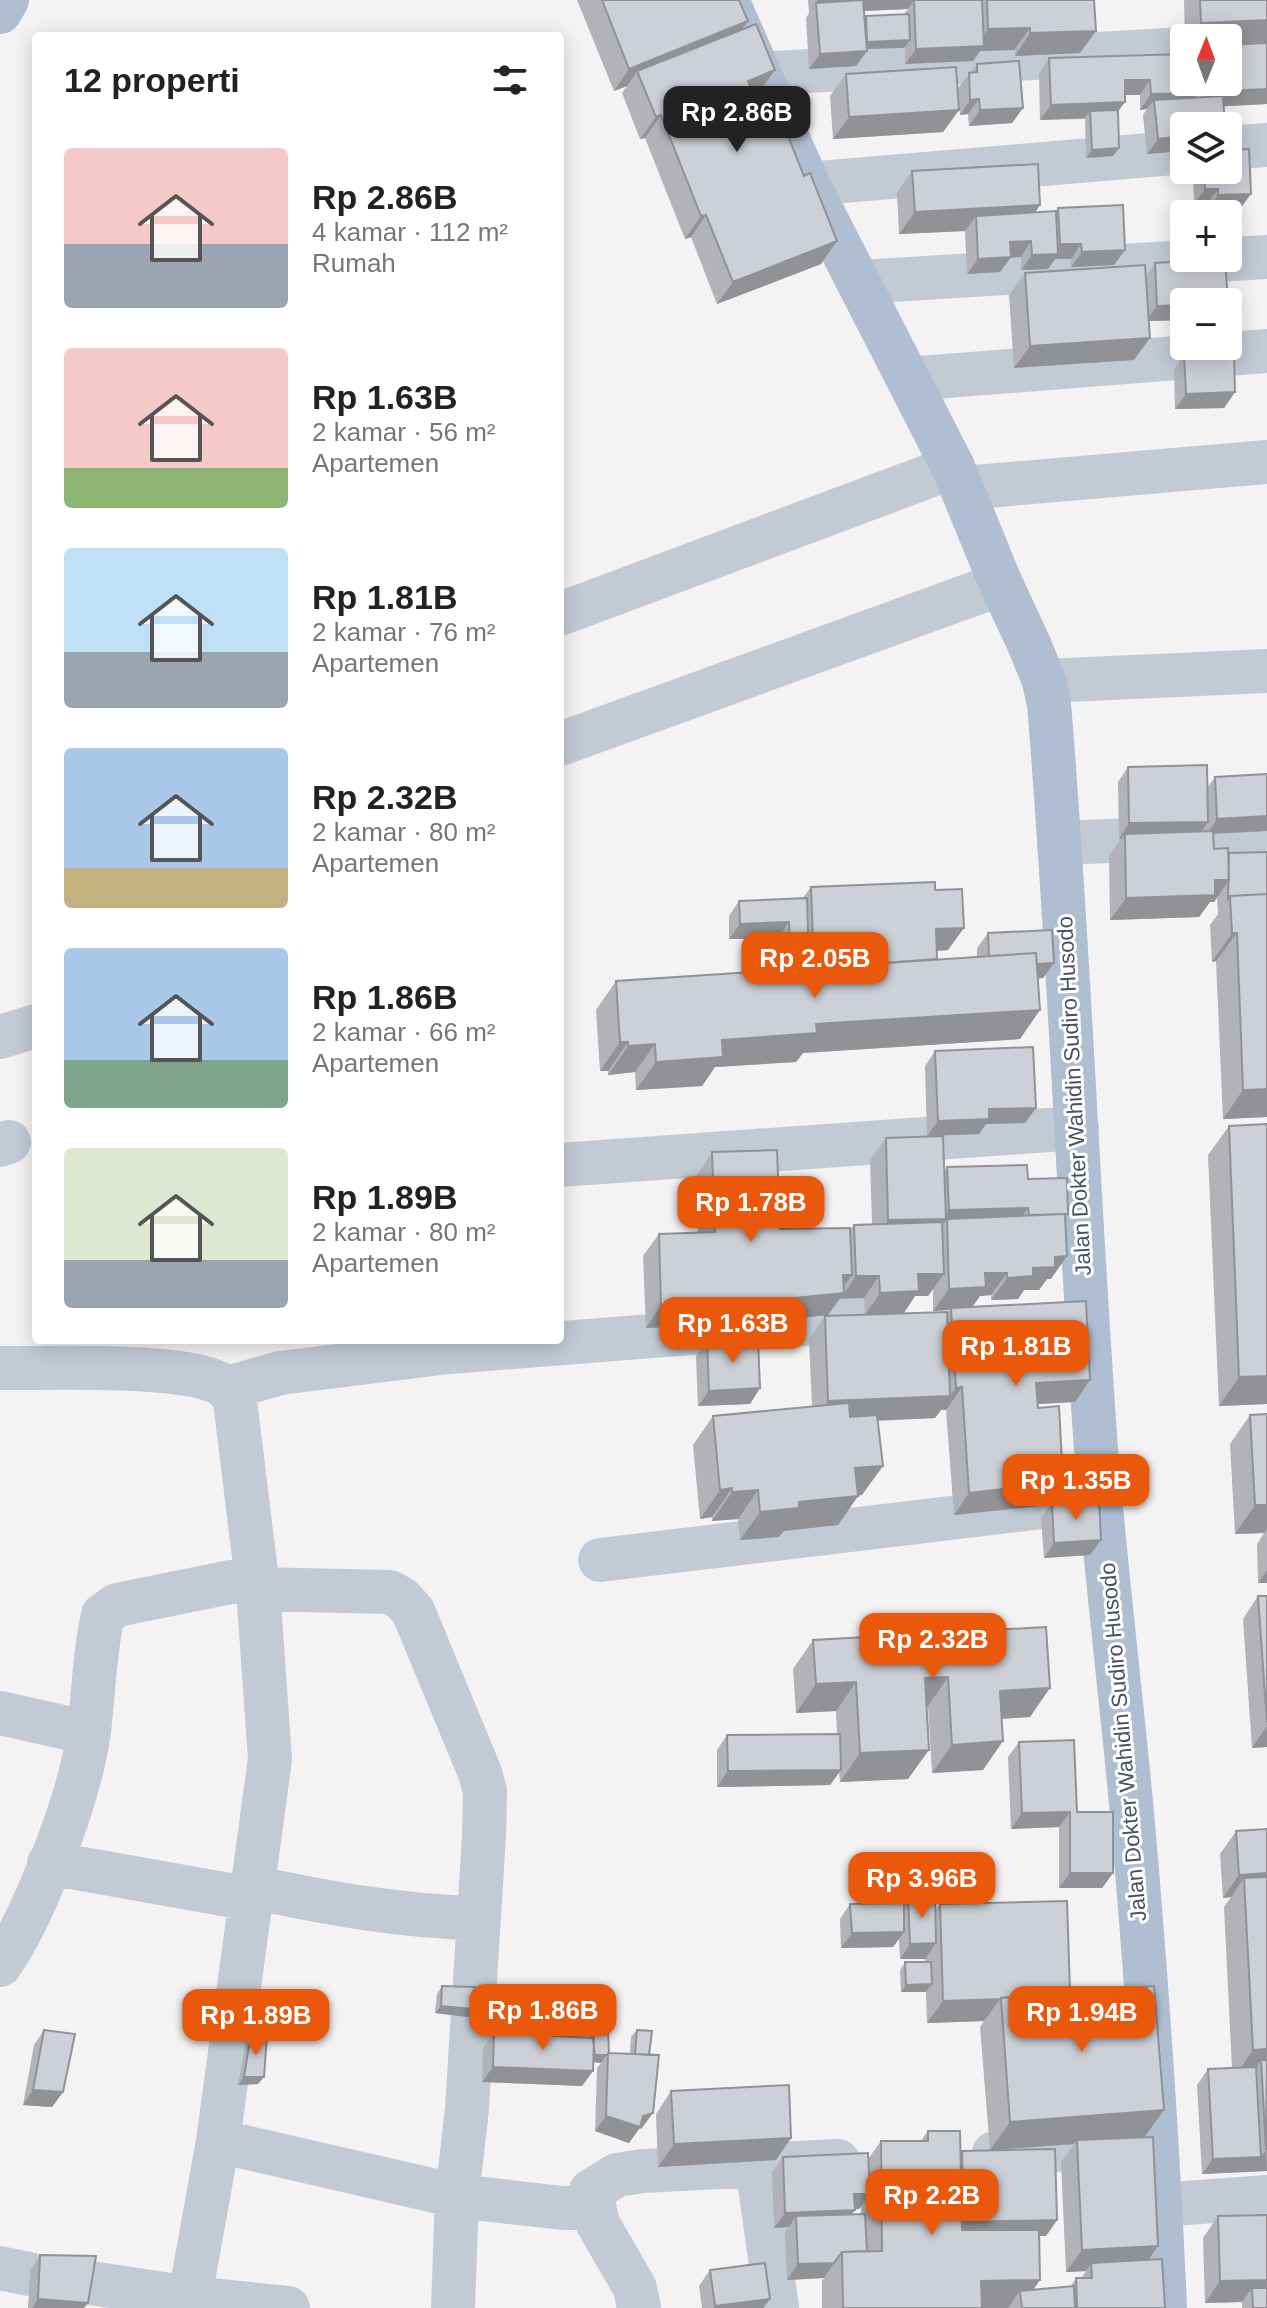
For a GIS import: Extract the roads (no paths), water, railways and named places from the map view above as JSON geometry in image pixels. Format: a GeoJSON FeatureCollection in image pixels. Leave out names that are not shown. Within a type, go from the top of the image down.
{"type":"FeatureCollection","features":[{"type":"Feature","properties":{"kind":"main road"},"geometry":{"type":"LineString","coordinates":[[0,12],[7,0]]}},
{"type":"Feature","properties":{"kind":"main road","name":"Jalan Dokter Wahidin Sudiro Husodo"},"geometry":{"type":"LineString","coordinates":[[727,0],[808,184],[958,477],[1044,681],[1049,704],[1077,1128],[1070,1307],[1100,1500],[1133,1825],[1165,2308]]}},
{"type":"Feature","properties":{"kind":"street"},"geometry":{"type":"LineString","coordinates":[[1242,45],[1267,43]]}},
{"type":"Feature","properties":{"kind":"street"},"geometry":{"type":"LineString","coordinates":[[759,74],[1170,50]]}},
{"type":"Feature","properties":{"kind":"street"},"geometry":{"type":"LineString","coordinates":[[1242,147],[1267,145]]}},
{"type":"Feature","properties":{"kind":"street"},"geometry":{"type":"LineString","coordinates":[[808,184],[1170,153]]}},
{"type":"Feature","properties":{"kind":"street"},"geometry":{"type":"LineString","coordinates":[[860,282],[1267,257]]}},
{"type":"Feature","properties":{"kind":"street"},"geometry":{"type":"LineString","coordinates":[[908,379],[1267,351]]}},
{"type":"Feature","properties":{"kind":"street"},"geometry":{"type":"LineString","coordinates":[[564,613],[958,477],[1267,462]]}},
{"type":"Feature","properties":{"kind":"street"},"geometry":{"type":"LineString","coordinates":[[564,743],[1001,584]]}},
{"type":"Feature","properties":{"kind":"street"},"geometry":{"type":"LineString","coordinates":[[1044,681],[1267,671]]}},
{"type":"Feature","properties":{"kind":"street"},"geometry":{"type":"LineString","coordinates":[[1059,843],[1267,835]]}},
{"type":"Feature","properties":{"kind":"street"},"geometry":{"type":"LineString","coordinates":[[0,1037],[32,1027]]}},
{"type":"Feature","properties":{"kind":"street"},"geometry":{"type":"LineString","coordinates":[[564,1165],[1077,1128]]}},
{"type":"Feature","properties":{"kind":"street"},"geometry":{"type":"LineString","coordinates":[[564,1342],[913,1316]]}},
{"type":"Feature","properties":{"kind":"street"},"geometry":{"type":"LineString","coordinates":[[228,1388],[280,1373],[543,1344]]}},
{"type":"Feature","properties":{"kind":"street"},"geometry":{"type":"LineString","coordinates":[[0,1368],[178,1356],[228,1388],[235,1401],[257,1583],[270,1759],[218,2141],[189,2303]]}},
{"type":"Feature","properties":{"kind":"street"},"geometry":{"type":"LineString","coordinates":[[600,1560],[1100,1500]]}},
{"type":"Feature","properties":{"kind":"street"},"geometry":{"type":"LineString","coordinates":[[0,1965],[26,1917],[68,1812],[89,1733],[103,1615],[117,1605],[257,1583],[390,1592],[402,1599],[413,1611],[477,1764],[485,1791],[467,2109],[457,2196],[453,2308]]}},
{"type":"Feature","properties":{"kind":"street"},"geometry":{"type":"LineString","coordinates":[[0,1713],[89,1733]]}},
{"type":"Feature","properties":{"kind":"street"},"geometry":{"type":"LineString","coordinates":[[49,1863],[435,1917],[479,1918]]}},
{"type":"Feature","properties":{"kind":"street"},"geometry":{"type":"LineString","coordinates":[[218,2141],[457,2196],[563,2208],[573,2208],[589,2201],[591,2191],[617,2175],[630,2173],[885,2159]]}},
{"type":"Feature","properties":{"kind":"street"},"geometry":{"type":"LineString","coordinates":[[948,2155],[1155,2144]]}},
{"type":"Feature","properties":{"kind":"street"},"geometry":{"type":"LineString","coordinates":[[757,2165],[777,2308]]}},
{"type":"Feature","properties":{"kind":"street"},"geometry":{"type":"LineString","coordinates":[[591,2191],[598,2224],[635,2288],[639,2308]]}},
{"type":"Feature","properties":{"kind":"street"},"geometry":{"type":"LineString","coordinates":[[1160,2205],[1267,2197]]}},
{"type":"Feature","properties":{"kind":"street"},"geometry":{"type":"LineString","coordinates":[[84,2282],[189,2303],[288,2308]]}}]}
